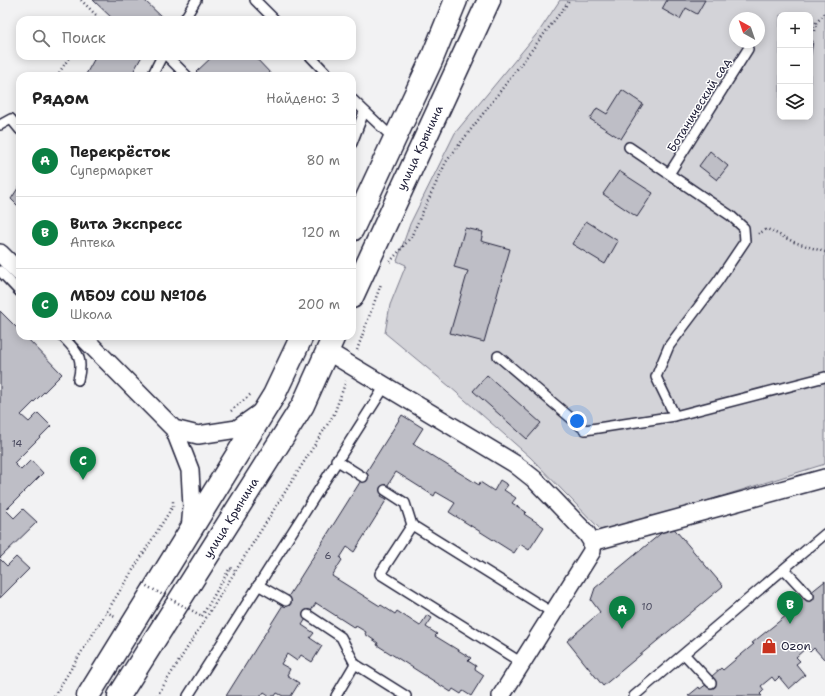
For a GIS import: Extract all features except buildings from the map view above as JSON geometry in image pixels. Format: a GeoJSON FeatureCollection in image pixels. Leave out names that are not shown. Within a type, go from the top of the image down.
{"type":"FeatureCollection","features":[{"type":"Feature","properties":{"kind":"main road"},"geometry":{"type":"LineString","coordinates":[[356,221],[431,61],[456,0]]}},
{"type":"Feature","properties":{"kind":"main road","name":"улица Крынина"},"geometry":{"type":"LineString","coordinates":[[356,288],[489,0]]}},
{"type":"Feature","properties":{"kind":"main road"},"geometry":{"type":"LineString","coordinates":[[88,696],[189,532],[260,399],[274,395],[300,340]]}},
{"type":"Feature","properties":{"kind":"main road","name":"улица Крынина"},"geometry":{"type":"LineString","coordinates":[[119,696],[303,405],[331,344]]}},
{"type":"Feature","properties":{"kind":"street"},"geometry":{"type":"LineString","coordinates":[[0,253],[16,269]]}},
{"type":"Feature","properties":{"kind":"street"},"geometry":{"type":"LineString","coordinates":[[86,340],[174,429],[190,470],[192,508],[189,532]]}},
{"type":"Feature","properties":{"kind":"street"},"geometry":{"type":"LineString","coordinates":[[331,344],[385,386],[515,464],[534,479],[587,534],[592,542],[592,551],[501,696]]}},
{"type":"Feature","properties":{"kind":"street"},"geometry":{"type":"LineString","coordinates":[[174,429],[198,435],[237,429],[260,399]]}},
{"type":"Feature","properties":{"kind":"street"},"geometry":{"type":"LineString","coordinates":[[592,542],[825,478]]}},
{"type":"Feature","properties":{"kind":"lane"},"geometry":{"type":"LineString","coordinates":[[186,16],[196,0]]}},
{"type":"Feature","properties":{"kind":"lane"},"geometry":{"type":"LineString","coordinates":[[255,0],[271,16]]}},
{"type":"Feature","properties":{"kind":"lane","name":"Ботанический сад"},"geometry":{"type":"LineString","coordinates":[[669,174],[748,49]]}},
{"type":"Feature","properties":{"kind":"lane"},"geometry":{"type":"LineString","coordinates":[[154,72],[160,60]]}},
{"type":"Feature","properties":{"kind":"lane"},"geometry":{"type":"LineString","coordinates":[[170,60],[183,72]]}},
{"type":"Feature","properties":{"kind":"lane"},"geometry":{"type":"LineString","coordinates":[[314,60],[325,72]]}},
{"type":"Feature","properties":{"kind":"lane"},"geometry":{"type":"LineString","coordinates":[[356,103],[394,139]]}},
{"type":"Feature","properties":{"kind":"lane"},"geometry":{"type":"LineString","coordinates":[[356,133],[364,112]]}},
{"type":"Feature","properties":{"kind":"lane"},"geometry":{"type":"LineString","coordinates":[[0,125],[11,119],[16,125]]}},
{"type":"Feature","properties":{"kind":"lane"},"geometry":{"type":"LineString","coordinates":[[629,147],[735,220],[744,228],[745,241],[718,281],[668,346],[656,376],[675,416]]}},
{"type":"Feature","properties":{"kind":"lane"},"geometry":{"type":"LineString","coordinates":[[0,271],[16,288]]}},
{"type":"Feature","properties":{"kind":"lane"},"geometry":{"type":"LineString","coordinates":[[66,340],[78,353],[81,362],[78,380]]}},
{"type":"Feature","properties":{"kind":"lane"},"geometry":{"type":"LineString","coordinates":[[498,356],[585,430],[675,416],[825,377]]}},
{"type":"Feature","properties":{"kind":"lane"},"geometry":{"type":"LineString","coordinates":[[188,696],[336,460],[385,386]]}},
{"type":"Feature","properties":{"kind":"lane"},"geometry":{"type":"LineString","coordinates":[[336,460],[363,477]]}},
{"type":"Feature","properties":{"kind":"lane"},"geometry":{"type":"LineString","coordinates":[[385,490],[405,503],[412,525],[553,613]]}},
{"type":"Feature","properties":{"kind":"lane"},"geometry":{"type":"LineString","coordinates":[[412,525],[380,574],[522,663]]}},
{"type":"Feature","properties":{"kind":"lane"},"geometry":{"type":"LineString","coordinates":[[634,696],[825,534]]}},
{"type":"Feature","properties":{"kind":"lane"},"geometry":{"type":"LineString","coordinates":[[784,568],[809,596]]}},
{"type":"Feature","properties":{"kind":"lane"},"geometry":{"type":"LineString","coordinates":[[258,585],[286,601]]}},
{"type":"Feature","properties":{"kind":"lane"},"geometry":{"type":"LineString","coordinates":[[308,615],[342,637],[356,664],[406,696]]}},
{"type":"Feature","properties":{"kind":"lane"},"geometry":{"type":"LineString","coordinates":[[684,654],[711,683]]}},
{"type":"Feature","properties":{"kind":"lane"},"geometry":{"type":"LineString","coordinates":[[336,696],[356,664]]}},
{"type":"Feature","properties":{"kind":"path"},"geometry":{"type":"LineString","coordinates":[[81,0],[97,16]]}},
{"type":"Feature","properties":{"kind":"path"},"geometry":{"type":"LineString","coordinates":[[388,266],[411,237],[446,162],[570,0]]}},
{"type":"Feature","properties":{"kind":"path"},"geometry":{"type":"LineString","coordinates":[[816,31],[816,23],[825,13]]}},
{"type":"Feature","properties":{"kind":"path"},"geometry":{"type":"LineString","coordinates":[[60,72],[67,60]]}},
{"type":"Feature","properties":{"kind":"path"},"geometry":{"type":"LineString","coordinates":[[745,241],[767,229],[794,242],[825,252]]}},
{"type":"Feature","properties":{"kind":"path"},"geometry":{"type":"LineString","coordinates":[[230,412],[260,399]]}},
{"type":"Feature","properties":{"kind":"path"},"geometry":{"type":"LineString","coordinates":[[54,696],[173,506],[174,493]]}},
{"type":"Feature","properties":{"kind":"path"},"geometry":{"type":"LineString","coordinates":[[143,584],[202,616],[230,568],[236,571]]}},
{"type":"Feature","properties":{"kind":"shaded area"},"geometry":{"type":"Polygon","coordinates":[[[560,0],[825,0],[825,464],[604,533],[530,457],[449,386],[385,333],[390,305],[406,265],[397,261],[410,224],[455,133],[540,30],[560,0]]]}},
{"type":"Feature","properties":{"kind":"place","name":"МБОУ СОШ №106"},"geometry":{"type":"Point","coordinates":[83,480]}},
{"type":"Feature","properties":{"kind":"place","name":"Вита Экспресс"},"geometry":{"type":"Point","coordinates":[790,624]}},
{"type":"Feature","properties":{"kind":"place","name":"Перекрёсток"},"geometry":{"type":"Point","coordinates":[622,629]}},
{"type":"Feature","properties":{"kind":"place","name":"Ozon"},"geometry":{"type":"Point","coordinates":[769,646]}}]}
